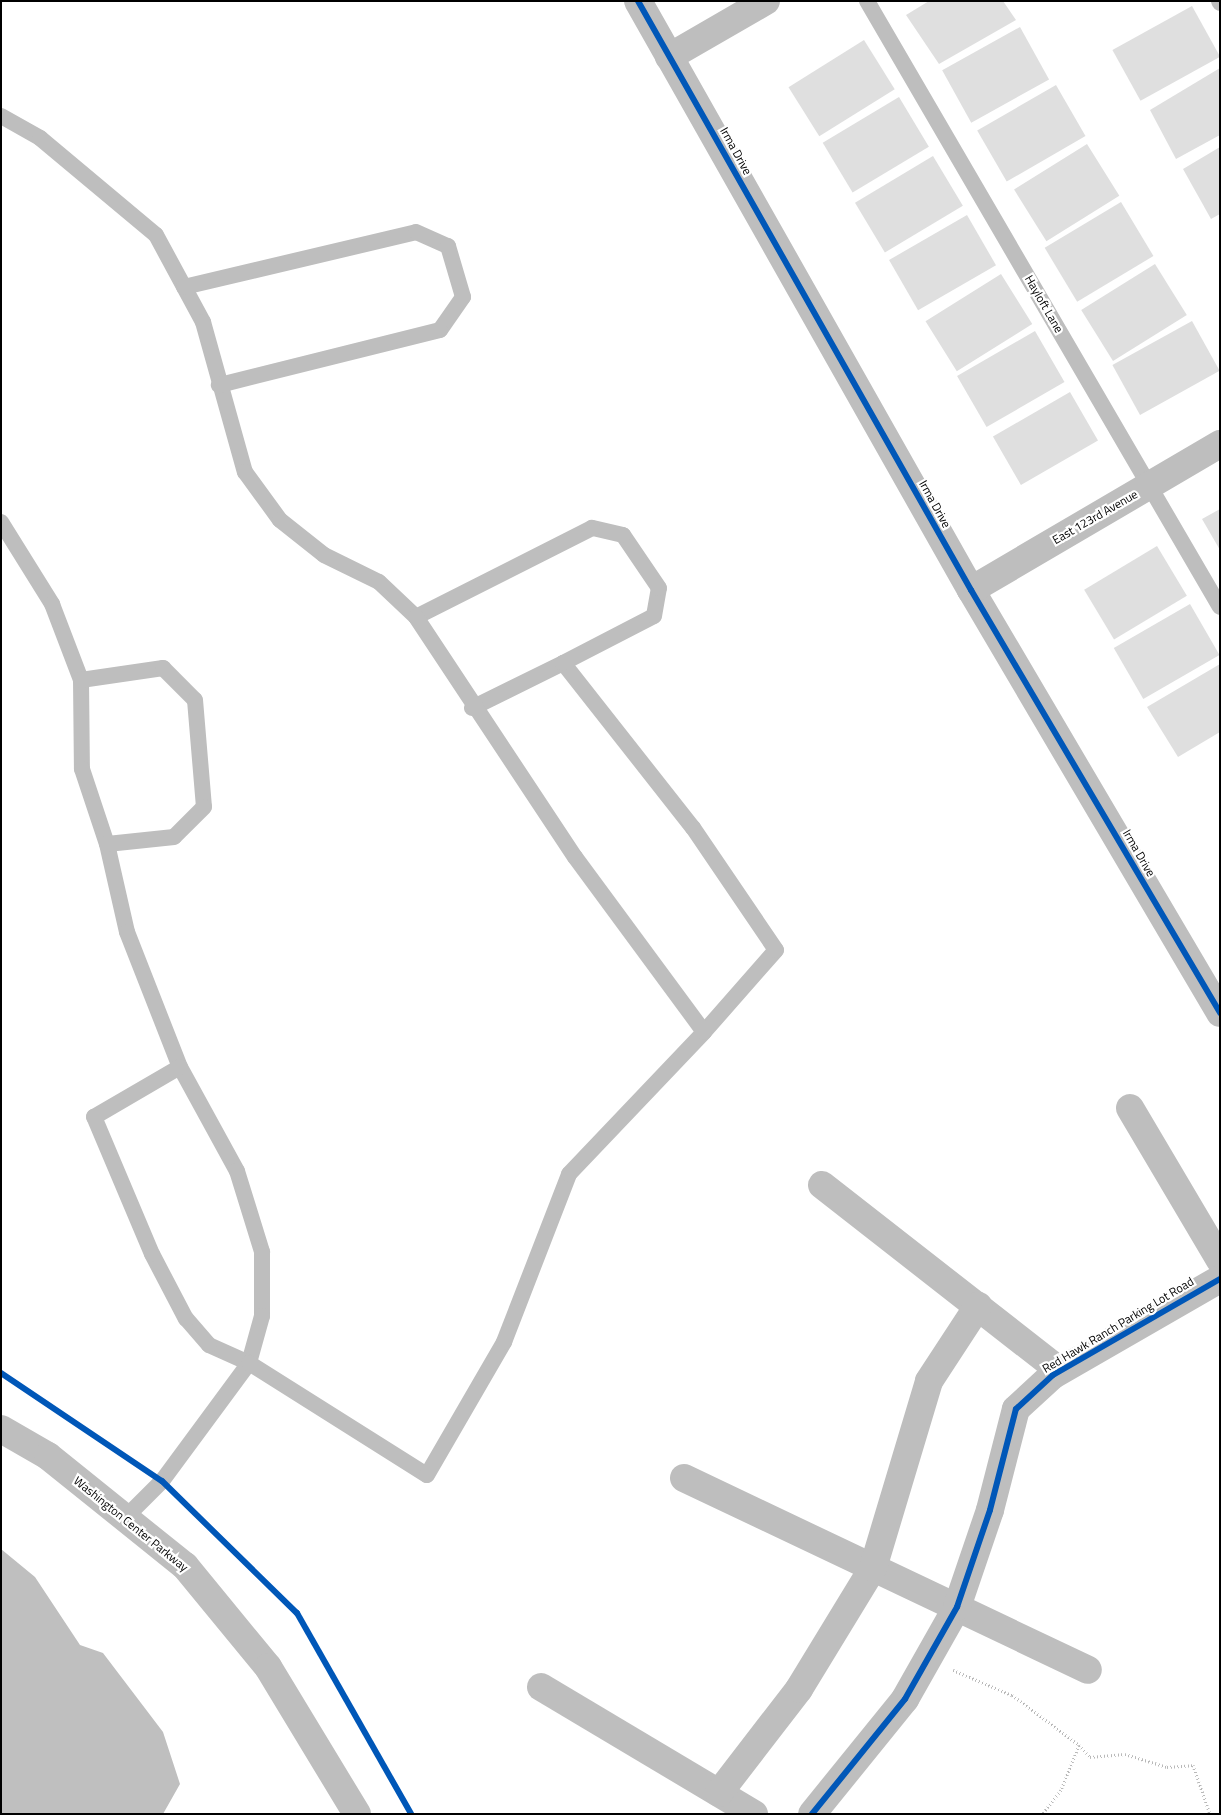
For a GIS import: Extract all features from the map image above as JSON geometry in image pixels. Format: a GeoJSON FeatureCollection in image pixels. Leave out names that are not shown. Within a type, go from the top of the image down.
{"type":"FeatureCollection","features":[{"type":"Feature","properties":{"kind":"street","name":"Irma Drive"},"geometry":{"type":"LineString","coordinates":[[638,1],[970,590],[1220,1013]]}},
{"type":"Feature","properties":{"kind":"street"},"geometry":{"type":"LineString","coordinates":[[669,57],[766,1]]}},
{"type":"Feature","properties":{"kind":"street","name":"East 123rd Avenue"},"geometry":{"type":"LineString","coordinates":[[970,590],[1220,444]]}},
{"type":"Feature","properties":{"kind":"street"},"geometry":{"type":"LineString","coordinates":[[1130,1108],[1220,1260]]}},
{"type":"Feature","properties":{"kind":"street"},"geometry":{"type":"LineString","coordinates":[[822,1185],[1060,1370]]}},
{"type":"Feature","properties":{"kind":"street","name":"Red Hawk Ranch Parking Lot Road"},"geometry":{"type":"LineString","coordinates":[[812,1814],[905,1699],[957,1607],[990,1510],[1016,1409],[1060,1370],[1220,1279]]}},
{"type":"Feature","properties":{"kind":"street"},"geometry":{"type":"LineString","coordinates":[[719,1793],[799,1689],[873,1568],[929,1381],[978,1306]]}},
{"type":"Feature","properties":{"kind":"street","name":"Washington Center Parkway"},"geometry":{"type":"LineString","coordinates":[[1,1429],[48,1456],[185,1566],[268,1667],[357,1814]]}},
{"type":"Feature","properties":{"kind":"street"},"geometry":{"type":"LineString","coordinates":[[684,1478],[1088,1670]]}},
{"type":"Feature","properties":{"kind":"street"},"geometry":{"type":"LineString","coordinates":[[541,1687],[754,1814]]}},
{"type":"Feature","properties":{"kind":"lane","name":"Hayloft Lane"},"geometry":{"type":"LineString","coordinates":[[867,1],[1220,606]]}},
{"type":"Feature","properties":{"kind":"lane"},"geometry":{"type":"LineString","coordinates":[[1,116],[40,138],[156,235],[203,322],[219,385],[246,472],[280,520],[324,554],[379,582],[416,617],[472,708],[704,1032]]}},
{"type":"Feature","properties":{"kind":"lane"},"geometry":{"type":"LineString","coordinates":[[184,287],[416,232],[448,246],[463,297],[440,330],[219,385]]}},
{"type":"Feature","properties":{"kind":"lane"},"geometry":{"type":"LineString","coordinates":[[1,522],[52,604],[81,680],[82,769],[107,844],[127,932],[180,1067],[237,1171],[262,1252],[262,1316],[249,1363],[162,1481],[125,1518]]}},
{"type":"Feature","properties":{"kind":"lane"},"geometry":{"type":"LineString","coordinates":[[416,617],[592,528],[623,535],[659,588],[654,616],[472,708]]}},
{"type":"Feature","properties":{"kind":"lane"},"geometry":{"type":"LineString","coordinates":[[180,1067],[94,1117],[152,1254],[186,1319],[209,1345],[249,1363],[427,1474],[504,1342],[569,1174],[704,1032],[776,950],[692,828],[563,663]]}},
{"type":"Feature","properties":{"kind":"lane"},"geometry":{"type":"LineString","coordinates":[[81,680],[164,668],[195,700],[204,807],[174,837],[107,844]]}},
{"type":"Feature","properties":{"kind":"path"},"geometry":{"type":"LineString","coordinates":[[928,1659],[1012,1695],[1079,1744],[1090,1757],[1125,1754],[1168,1767],[1193,1766],[1210,1814]]}},
{"type":"Feature","properties":{"kind":"path"},"geometry":{"type":"LineString","coordinates":[[1042,1814],[1061,1790],[1079,1744]]}},
{"type":"Feature","properties":{"kind":"shaded area"},"geometry":{"type":"Polygon","coordinates":[[[1,1549],[35,1577],[80,1645],[103,1653],[163,1732],[180,1784],[163,1814],[1,1814],[1,1549]]]}},
{"type":"Feature","properties":{"kind":"building"},"geometry":{"type":"Polygon","coordinates":[[[929,1],[1003,1],[1016,20],[939,64],[906,15],[929,1]]]}},
{"type":"Feature","properties":{"kind":"building"},"geometry":{"type":"Polygon","coordinates":[[[1192,6],[1220,57],[1141,101],[1112,50],[1192,6]]]}},
{"type":"Feature","properties":{"kind":"building"},"geometry":{"type":"Polygon","coordinates":[[[1020,27],[1049,79],[971,123],[942,70],[1020,27]]]}},
{"type":"Feature","properties":{"kind":"building"},"geometry":{"type":"Polygon","coordinates":[[[864,40],[895,89],[819,136],[789,87],[864,40]]]}},
{"type":"Feature","properties":{"kind":"building"},"geometry":{"type":"Polygon","coordinates":[[[1220,68],[1220,135],[1176,159],[1150,110],[1220,68]]]}},
{"type":"Feature","properties":{"kind":"building"},"geometry":{"type":"Polygon","coordinates":[[[1056,85],[1086,136],[1007,182],[977,130],[1056,85]]]}},
{"type":"Feature","properties":{"kind":"building"},"geometry":{"type":"Polygon","coordinates":[[[899,97],[929,147],[853,193],[823,143],[899,97]]]}},
{"type":"Feature","properties":{"kind":"building"},"geometry":{"type":"Polygon","coordinates":[[[1087,144],[1119,196],[1046,241],[1014,190],[1087,144]]]}},
{"type":"Feature","properties":{"kind":"building"},"geometry":{"type":"Polygon","coordinates":[[[1220,147],[1220,214],[1211,219],[1183,169],[1220,147]]]}},
{"type":"Feature","properties":{"kind":"building"},"geometry":{"type":"Polygon","coordinates":[[[933,156],[963,206],[885,253],[855,203],[933,156]]]}},
{"type":"Feature","properties":{"kind":"building"},"geometry":{"type":"Polygon","coordinates":[[[1121,202],[1153,256],[1077,302],[1045,248],[1121,202]]]}},
{"type":"Feature","properties":{"kind":"building"},"geometry":{"type":"Polygon","coordinates":[[[967,215],[996,265],[918,310],[889,260],[967,215]]]}},
{"type":"Feature","properties":{"kind":"building"},"geometry":{"type":"Polygon","coordinates":[[[1155,264],[1187,315],[1113,361],[1081,310],[1155,264]]]}},
{"type":"Feature","properties":{"kind":"building"},"geometry":{"type":"Polygon","coordinates":[[[1001,274],[1032,324],[957,371],[926,321],[1001,274]]]}},
{"type":"Feature","properties":{"kind":"building"},"geometry":{"type":"Polygon","coordinates":[[[1192,321],[1220,371],[1140,415],[1112,365],[1192,321]]]}},
{"type":"Feature","properties":{"kind":"building"},"geometry":{"type":"Polygon","coordinates":[[[1035,331],[1064,382],[987,427],[957,376],[1035,331]]]}},
{"type":"Feature","properties":{"kind":"building"},"geometry":{"type":"Polygon","coordinates":[[[1070,392],[1098,440],[1021,485],[993,436],[1070,392]]]}},
{"type":"Feature","properties":{"kind":"building"},"geometry":{"type":"Polygon","coordinates":[[[1220,509],[1220,550],[1202,519],[1220,509]]]}},
{"type":"Feature","properties":{"kind":"building"},"geometry":{"type":"Polygon","coordinates":[[[1157,546],[1187,596],[1114,639],[1084,590],[1157,546]]]}},
{"type":"Feature","properties":{"kind":"building"},"geometry":{"type":"Polygon","coordinates":[[[1190,604],[1220,655],[1143,699],[1114,648],[1190,604]]]}},
{"type":"Feature","properties":{"kind":"building"},"geometry":{"type":"Polygon","coordinates":[[[1220,664],[1220,732],[1178,757],[1147,707],[1220,664]]]}},
{"type":"Feature","properties":{"kind":"cycle path"},"geometry":{"type":"LineString","coordinates":[[638,1],[971,590],[1220,1013]]}},
{"type":"Feature","properties":{"kind":"cycle path"},"geometry":{"type":"LineString","coordinates":[[812,1814],[905,1699],[957,1607],[990,1510],[1016,1409],[1053,1375],[1220,1279]]}},
{"type":"Feature","properties":{"kind":"cycle path"},"geometry":{"type":"LineString","coordinates":[[1,1373],[162,1481],[297,1613],[411,1814]]}}]}
